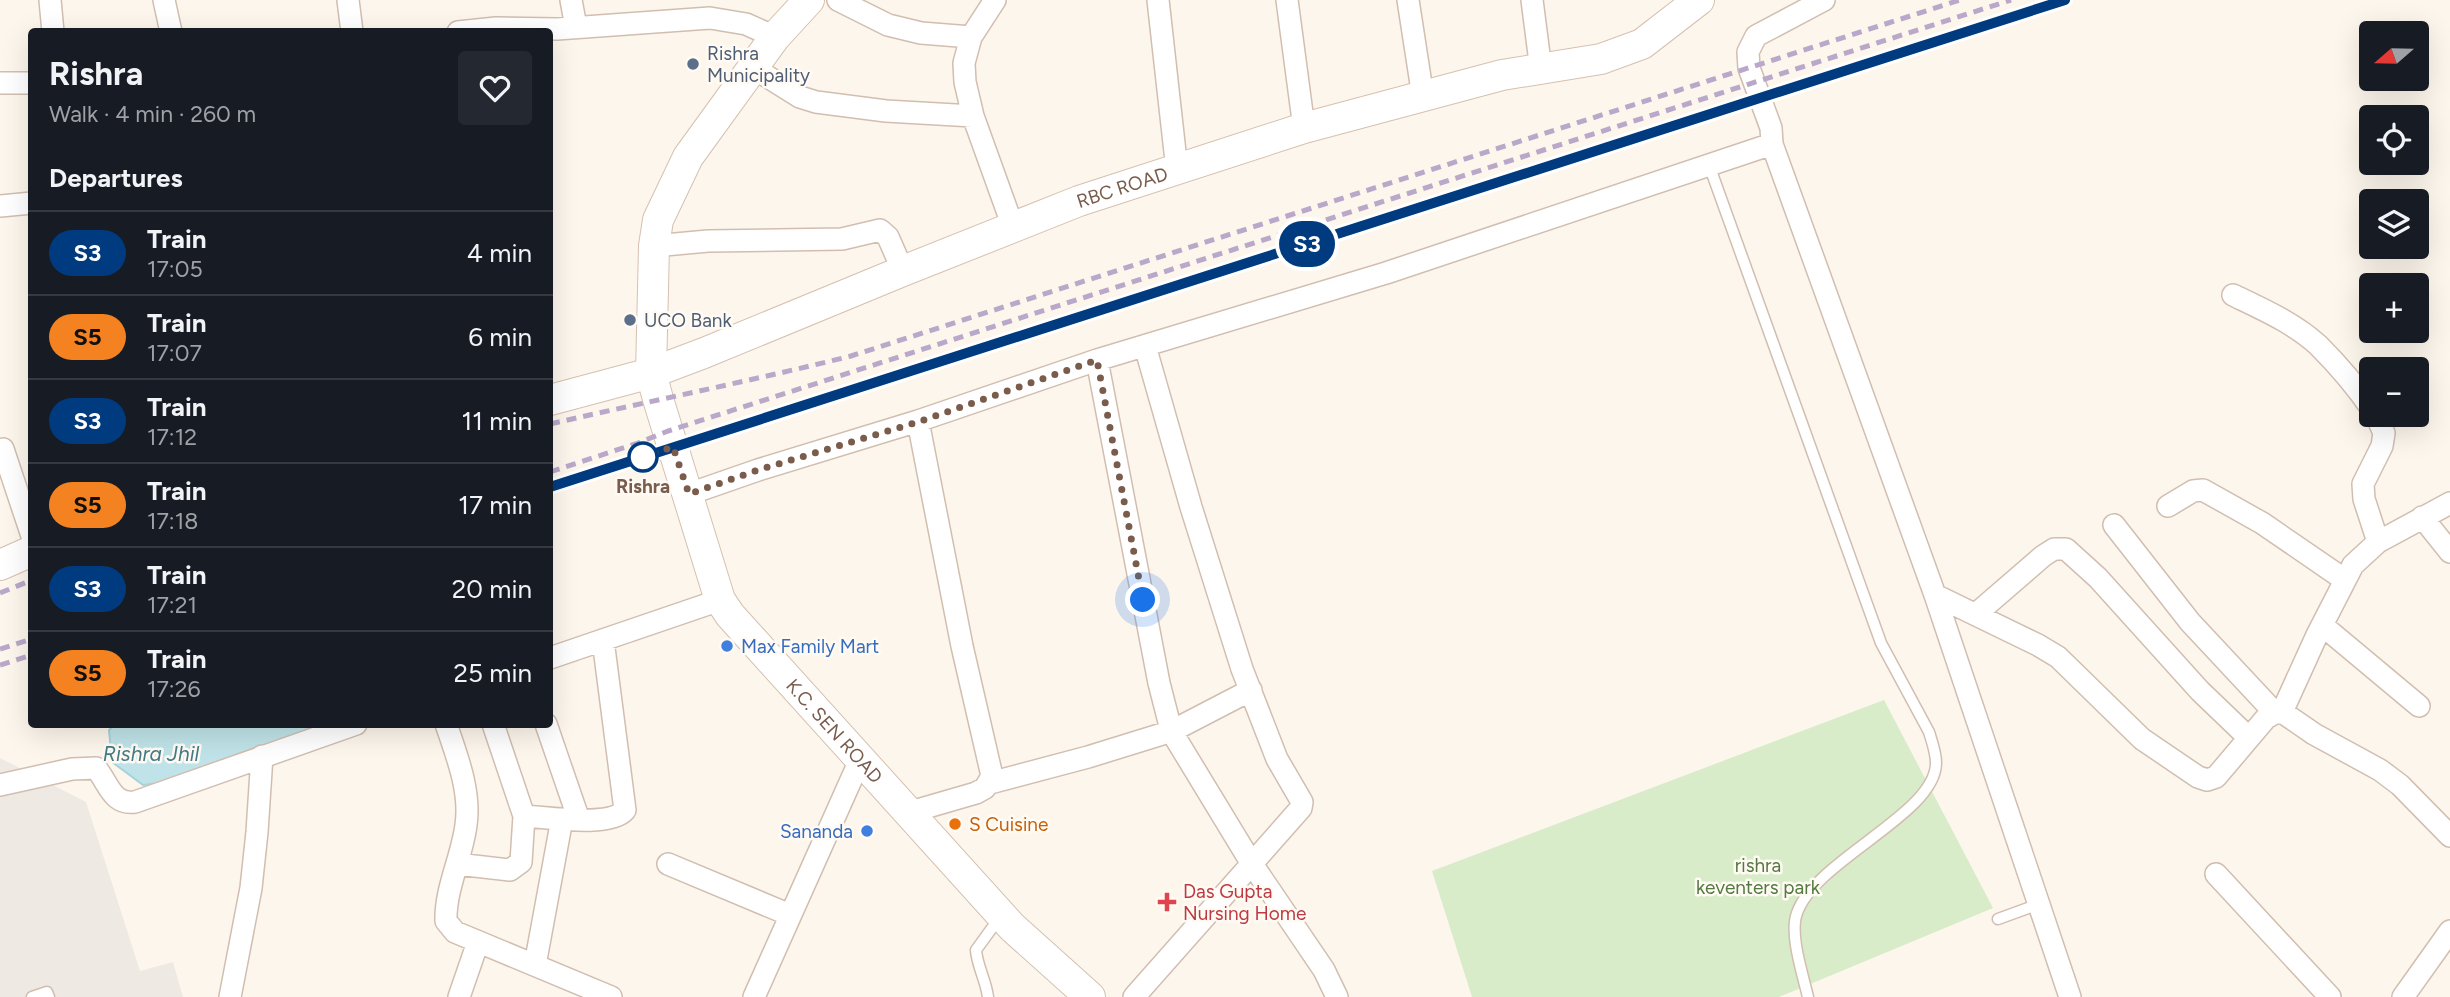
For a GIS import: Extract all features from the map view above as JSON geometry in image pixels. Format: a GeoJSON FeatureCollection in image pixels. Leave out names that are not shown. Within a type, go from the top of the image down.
{"type":"FeatureCollection","features":[{"type":"Feature","properties":{"kind":"street"},"geometry":{"type":"LineString","coordinates":[[50,0],[53,28]]}},
{"type":"Feature","properties":{"kind":"street"},"geometry":{"type":"LineString","coordinates":[[164,0],[170,28]]}},
{"type":"Feature","properties":{"kind":"street"},"geometry":{"type":"LineString","coordinates":[[348,0],[352,28]]}},
{"type":"Feature","properties":{"kind":"street"},"geometry":{"type":"LineString","coordinates":[[571,0],[576,27]]}},
{"type":"Feature","properties":{"kind":"street","name":"K.C. SEN ROAD"},"geometry":{"type":"LineString","coordinates":[[809,0],[775,37],[688,157],[658,220],[654,246],[651,373],[720,600],[730,615],[907,813],[1080,994]]}},
{"type":"Feature","properties":{"kind":"street"},"geometry":{"type":"LineString","coordinates":[[838,0],[887,25],[921,33],[971,37]]}},
{"type":"Feature","properties":{"kind":"street"},"geometry":{"type":"LineString","coordinates":[[995,0],[971,37],[964,63],[965,82],[973,116],[1013,227]]}},
{"type":"Feature","properties":{"kind":"street"},"geometry":{"type":"LineString","coordinates":[[1158,0],[1177,170]]}},
{"type":"Feature","properties":{"kind":"street"},"geometry":{"type":"LineString","coordinates":[[1287,0],[1304,128]]}},
{"type":"Feature","properties":{"kind":"street"},"geometry":{"type":"LineString","coordinates":[[1408,0],[1423,97]]}},
{"type":"Feature","properties":{"kind":"street"},"geometry":{"type":"LineString","coordinates":[[1532,0],[1541,70]]}},
{"type":"Feature","properties":{"kind":"street","name":"RBC ROAD"},"geometry":{"type":"LineString","coordinates":[[553,392],[651,373],[752,335],[1079,201],[1304,128],[1502,75],[1601,59],[1642,44],[1670,10],[1699,0]]}},
{"type":"Feature","properties":{"kind":"street"},"geometry":{"type":"LineString","coordinates":[[1824,0],[1756,36],[1748,52],[1749,68],[1771,128],[1772,144],[1935,595],[2070,997]]}},
{"type":"Feature","properties":{"kind":"street"},"geometry":{"type":"LineString","coordinates":[[549,28],[710,18],[746,24],[775,37]]}},
{"type":"Feature","properties":{"kind":"street"},"geometry":{"type":"LineString","coordinates":[[752,67],[800,97],[816,102],[886,111],[973,116]]}},
{"type":"Feature","properties":{"kind":"street"},"geometry":{"type":"LineString","coordinates":[[0,83],[28,83]]}},
{"type":"Feature","properties":{"kind":"street"},"geometry":{"type":"LineString","coordinates":[[689,494],[758,470],[918,422],[1097,360],[1386,273],[1772,144]]}},
{"type":"Feature","properties":{"kind":"street"},"geometry":{"type":"LineString","coordinates":[[0,206],[28,203]]}},
{"type":"Feature","properties":{"kind":"street"},"geometry":{"type":"LineString","coordinates":[[654,246],[708,241],[842,239],[880,230],[888,237],[903,271]]}},
{"type":"Feature","properties":{"kind":"street"},"geometry":{"type":"LineString","coordinates":[[2233,295],[2281,319],[2316,344],[2359,391]]}},
{"type":"Feature","properties":{"kind":"street"},"geometry":{"type":"LineString","coordinates":[[1134,997],[1301,808],[1302,802],[1277,759],[1251,691],[1191,507],[1145,346]]}},
{"type":"Feature","properties":{"kind":"street"},"geometry":{"type":"LineString","coordinates":[[1097,360],[1159,683],[1172,731],[1252,863],[1324,970],[1337,997]]}},
{"type":"Feature","properties":{"kind":"street"},"geometry":{"type":"LineString","coordinates":[[918,422],[962,646],[990,766],[990,783]]}},
{"type":"Feature","properties":{"kind":"street"},"geometry":{"type":"LineString","coordinates":[[2378,541],[2364,499],[2363,484],[2382,446],[2384,433],[2381,427]]}},
{"type":"Feature","properties":{"kind":"street"},"geometry":{"type":"LineString","coordinates":[[3,449],[28,524]]}},
{"type":"Feature","properties":{"kind":"street"},"geometry":{"type":"LineString","coordinates":[[2168,506],[2193,491],[2203,490],[2262,523],[2345,580]]}},
{"type":"Feature","properties":{"kind":"street"},"geometry":{"type":"LineString","coordinates":[[1935,595],[2058,657],[2142,738],[2198,777],[2207,780],[2216,777],[2266,718],[2278,712],[2353,565],[2378,541],[2450,502]]}},
{"type":"Feature","properties":{"kind":"street"},"geometry":{"type":"LineString","coordinates":[[2422,517],[2450,552]]}},
{"type":"Feature","properties":{"kind":"street"},"geometry":{"type":"LineString","coordinates":[[2114,525],[2190,622],[2278,712],[2380,770],[2408,792],[2450,836]]}},
{"type":"Feature","properties":{"kind":"street"},"geometry":{"type":"LineString","coordinates":[[1976,614],[2042,556],[2054,549],[2066,549],[2098,578],[2192,682],[2249,738]]}},
{"type":"Feature","properties":{"kind":"street"},"geometry":{"type":"LineString","coordinates":[[0,565],[28,553]]}},
{"type":"Feature","properties":{"kind":"street"},"geometry":{"type":"LineString","coordinates":[[553,658],[720,600]]}},
{"type":"Feature","properties":{"kind":"street"},"geometry":{"type":"LineString","coordinates":[[2322,625],[2419,706]]}},
{"type":"Feature","properties":{"kind":"street"},"geometry":{"type":"LineString","coordinates":[[524,816],[612,818],[625,810],[603,640]]}},
{"type":"Feature","properties":{"kind":"street"},"geometry":{"type":"LineString","coordinates":[[907,813],[976,793],[990,783],[1172,731],[1251,691]]}},
{"type":"Feature","properties":{"kind":"street"},"geometry":{"type":"LineString","coordinates":[[0,785],[72,769],[96,768],[116,798],[124,803],[135,802],[344,728]]}},
{"type":"Feature","properties":{"kind":"street"},"geometry":{"type":"LineString","coordinates":[[447,728],[464,784],[467,823],[447,904],[446,922],[456,932],[611,997]]}},
{"type":"Feature","properties":{"kind":"street"},"geometry":{"type":"LineString","coordinates":[[457,864],[510,870],[521,862],[524,816],[495,728]]}},
{"type":"Feature","properties":{"kind":"street"},"geometry":{"type":"LineString","coordinates":[[535,965],[570,819],[547,728]]}},
{"type":"Feature","properties":{"kind":"street"},"geometry":{"type":"LineString","coordinates":[[230,997],[251,888],[262,756]]}},
{"type":"Feature","properties":{"kind":"street"},"geometry":{"type":"LineString","coordinates":[[754,997],[860,761]]}},
{"type":"Feature","properties":{"kind":"street"},"geometry":{"type":"LineString","coordinates":[[668,864],[790,915]]}},
{"type":"Feature","properties":{"kind":"street"},"geometry":{"type":"LineString","coordinates":[[2216,874],[2330,997]]}},
{"type":"Feature","properties":{"kind":"street"},"geometry":{"type":"LineString","coordinates":[[2403,997],[2450,931]]}},
{"type":"Feature","properties":{"kind":"street"},"geometry":{"type":"LineString","coordinates":[[459,997],[478,942]]}},
{"type":"Feature","properties":{"kind":"lane"},"geometry":{"type":"LineString","coordinates":[[1709,165],[1881,643],[1929,732],[1937,765],[1932,780],[1915,802],[1822,879],[1804,898],[1796,915],[1796,942],[1808,997]]}},
{"type":"Feature","properties":{"kind":"lane"},"geometry":{"type":"LineString","coordinates":[[1998,919],[2039,904]]}},
{"type":"Feature","properties":{"kind":"lane"},"geometry":{"type":"LineString","coordinates":[[988,997],[987,987],[976,961],[976,950],[1002,915]]}},
{"type":"Feature","properties":{"kind":"lane"},"geometry":{"type":"LineString","coordinates":[[32,997],[47,992],[48,997]]}},
{"type":"Feature","properties":{"kind":"shaded area"},"geometry":{"type":"Polygon","coordinates":[[[0,758],[86,802],[140,971],[173,962],[183,997],[0,997],[0,758]]]}},
{"type":"Feature","properties":{"kind":"green space","name":"rishra keventers park"},"geometry":{"type":"Polygon","coordinates":[[[1884,700],[1993,908],[1779,997],[1472,997],[1432,871],[1884,700]]]}},
{"type":"Feature","properties":{"kind":"water","name":"Rishra Jhil"},"geometry":{"type":"Polygon","coordinates":[[[338,728],[170,782],[143,785],[112,762],[109,730],[338,728]]]}},
{"type":"Feature","properties":{"kind":"railway"},"geometry":{"type":"LineString","coordinates":[[553,423],[851,356],[1960,0]]}},
{"type":"Feature","properties":{"kind":"railway"},"geometry":{"type":"LineString","coordinates":[[553,471],[668,431],[2011,0]]}},
{"type":"Feature","properties":{"kind":"railway"},"geometry":{"type":"LineString","coordinates":[[553,486],[2065,0]]}},
{"type":"Feature","properties":{"kind":"railway"},"geometry":{"type":"LineString","coordinates":[[0,593],[28,582]]}},
{"type":"Feature","properties":{"kind":"railway"},"geometry":{"type":"LineString","coordinates":[[0,649],[28,640]]}},
{"type":"Feature","properties":{"kind":"railway"},"geometry":{"type":"LineString","coordinates":[[0,665],[28,656]]}},
{"type":"Feature","properties":{"kind":"train","name":"S3"},"geometry":{"type":"LineString","coordinates":[[553,486],[2065,0]]}},
{"type":"Feature","properties":{"kind":"place","name":"Rishra Municipality"},"geometry":{"type":"Point","coordinates":[693,64]}},
{"type":"Feature","properties":{"kind":"place","name":"UCO Bank"},"geometry":{"type":"Point","coordinates":[630,320]}},
{"type":"Feature","properties":{"kind":"place","name":"Rishra"},"geometry":{"type":"Point","coordinates":[643,457]}},
{"type":"Feature","properties":{"kind":"place","name":"Max Family Mart"},"geometry":{"type":"Point","coordinates":[727,646]}},
{"type":"Feature","properties":{"kind":"place","name":"S Cuisine"},"geometry":{"type":"Point","coordinates":[955,824]}},
{"type":"Feature","properties":{"kind":"place","name":"Sananda"},"geometry":{"type":"Point","coordinates":[867,831]}},
{"type":"Feature","properties":{"kind":"place","name":"Das Gupta Nursing Home"},"geometry":{"type":"Point","coordinates":[1167,902]}},
{"type":"Feature","properties":{"kind":"route"},"geometry":{"type":"LineString","coordinates":[[643,457],[673,447],[689,494],[758,470],[918,422],[1097,360],[1143,600]]}}]}
